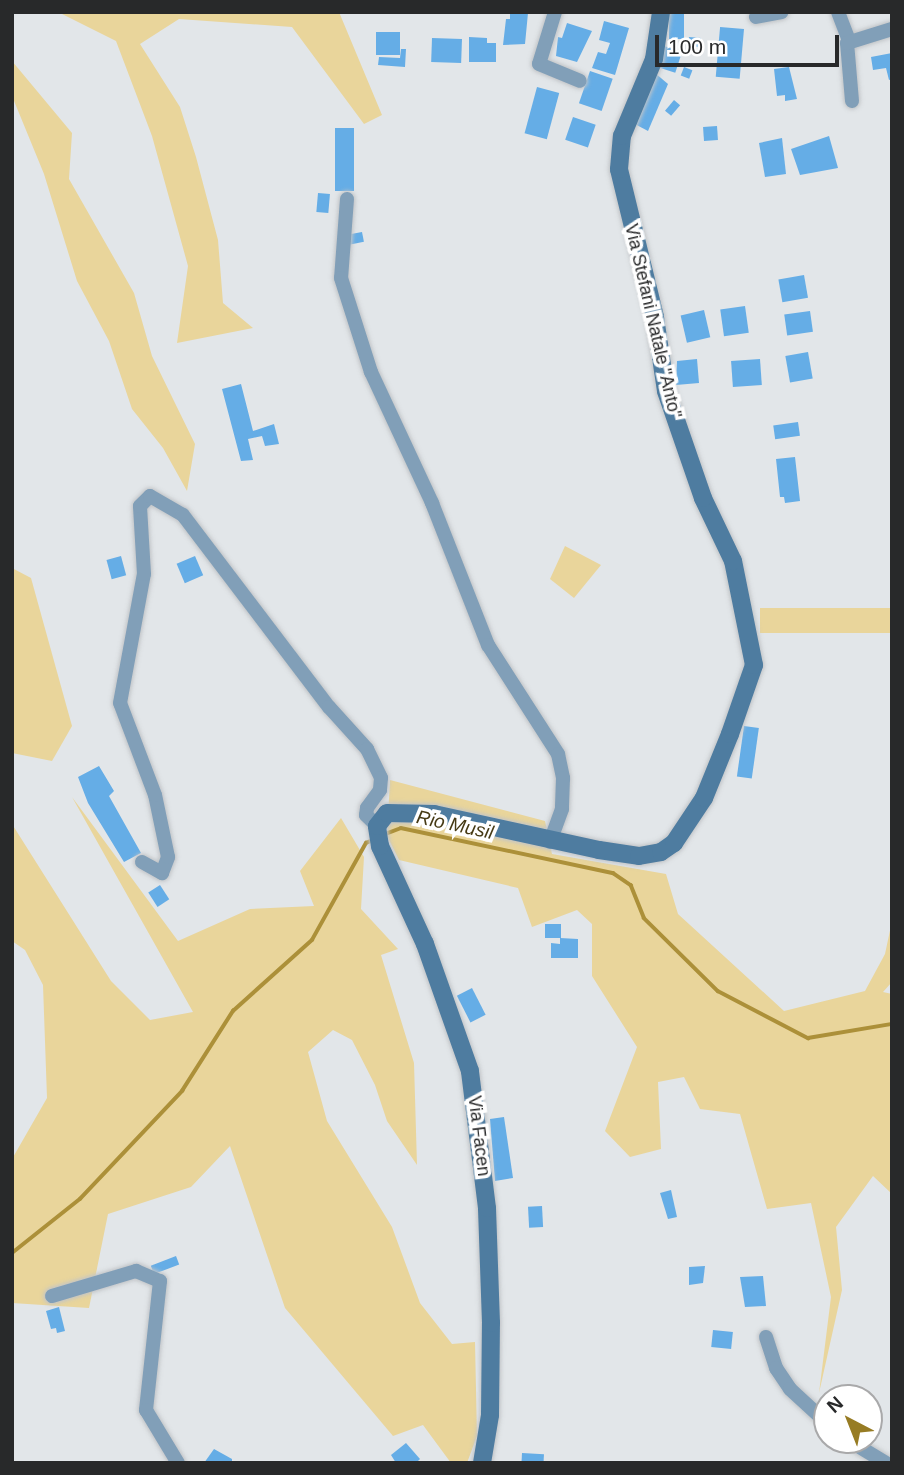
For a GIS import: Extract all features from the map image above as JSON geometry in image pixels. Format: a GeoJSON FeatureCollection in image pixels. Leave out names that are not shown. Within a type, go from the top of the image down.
{"type":"FeatureCollection","features":[{"type":"Feature","properties":{"kind":"street"},"geometry":{"type":"LineString","coordinates":[[555,12],[539,64],[580,81]]}},
{"type":"Feature","properties":{"kind":"street","name":"Via Stefani Natale \"Anto\""},"geometry":{"type":"LineString","coordinates":[[377,826],[387,813],[434,814],[550,842],[639,856],[661,852],[674,842],[705,798],[754,665],[733,561],[698,485],[666,391],[655,317],[619,169],[622,136],[654,59],[661,12]]}},
{"type":"Feature","properties":{"kind":"street"},"geometry":{"type":"LineString","coordinates":[[756,17],[782,12]]}},
{"type":"Feature","properties":{"kind":"street"},"geometry":{"type":"LineString","coordinates":[[838,12],[849,40],[845,49],[852,101]]}},
{"type":"Feature","properties":{"kind":"street"},"geometry":{"type":"LineString","coordinates":[[849,40],[892,29]]}},
{"type":"Feature","properties":{"kind":"street"},"geometry":{"type":"LineString","coordinates":[[347,199],[341,278],[372,372],[432,503],[488,645],[558,754],[563,778],[562,808],[550,842]]}},
{"type":"Feature","properties":{"kind":"street"},"geometry":{"type":"LineString","coordinates":[[142,862],[162,873],[168,857],[164,826],[120,703],[144,574],[140,506],[150,496],[183,514],[330,707],[367,749],[381,778],[380,790],[367,808],[366,815],[377,826]]}},
{"type":"Feature","properties":{"kind":"street","name":"Via Facen"},"geometry":{"type":"LineString","coordinates":[[377,826],[380,846],[425,944],[470,1071],[487,1208],[491,1323],[490,1415],[482,1463]]}},
{"type":"Feature","properties":{"kind":"street"},"geometry":{"type":"LineString","coordinates":[[52,1296],[136,1271],[160,1280],[146,1410],[178,1463]]}},
{"type":"Feature","properties":{"kind":"street"},"geometry":{"type":"LineString","coordinates":[[766,1337],[776,1368],[790,1389],[813,1410]]}},
{"type":"Feature","properties":{"kind":"shaded area"},"geometry":{"type":"Polygon","coordinates":[[[58,12],[339,12],[382,115],[364,124],[292,27],[179,19],[140,44],[180,107],[218,240],[223,303],[253,328],[177,343],[188,266],[152,136],[116,41],[58,12]]]}},
{"type":"Feature","properties":{"kind":"shaded area"},"geometry":{"type":"Polygon","coordinates":[[[12,61],[72,133],[69,179],[134,293],[152,356],[195,444],[187,491],[163,448],[132,409],[109,341],[77,281],[44,174],[12,96],[12,61]]]}},
{"type":"Feature","properties":{"kind":"shaded area"},"geometry":{"type":"Polygon","coordinates":[[[565,546],[601,565],[574,598],[550,579],[565,546]]]}},
{"type":"Feature","properties":{"kind":"shaded area"},"geometry":{"type":"Polygon","coordinates":[[[12,568],[31,578],[72,726],[52,761],[12,753],[12,568]]]}},
{"type":"Feature","properties":{"kind":"shaded area"},"geometry":{"type":"Polygon","coordinates":[[[760,608],[892,608],[892,633],[760,633],[760,608]]]}},
{"type":"Feature","properties":{"kind":"shaded area"},"geometry":{"type":"Polygon","coordinates":[[[390,780],[545,821],[552,854],[666,874],[678,914],[784,1011],[865,991],[885,954],[892,921],[892,982],[883,992],[892,994],[892,1194],[873,1176],[836,1227],[842,1290],[821,1384],[831,1297],[811,1203],[767,1209],[740,1114],[700,1109],[684,1077],[658,1082],[661,1149],[630,1157],[605,1131],[637,1047],[592,976],[592,924],[577,910],[532,927],[518,888],[399,860],[387,836],[390,780]]]}},
{"type":"Feature","properties":{"kind":"shaded area"},"geometry":{"type":"Polygon","coordinates":[[[72,797],[178,941],[250,909],[314,906],[300,871],[341,818],[364,857],[361,909],[398,949],[381,955],[414,1063],[417,1165],[387,1121],[375,1085],[352,1040],[333,1030],[308,1052],[327,1121],[392,1227],[420,1303],[452,1344],[475,1342],[477,1436],[467,1463],[451,1463],[423,1425],[393,1436],[285,1308],[230,1146],[191,1187],[108,1214],[89,1308],[12,1303],[12,1159],[47,1098],[43,985],[25,950],[12,941],[12,824],[111,981],[150,1020],[193,1012],[72,797]]]}},
{"type":"Feature","properties":{"kind":"building"},"geometry":{"type":"Polygon","coordinates":[[[669,12],[684,12],[684,39],[669,39],[669,12]]]}},
{"type":"Feature","properties":{"kind":"building"},"geometry":{"type":"Polygon","coordinates":[[[528,13],[525,44],[503,45],[506,19],[510,19],[510,14],[528,13]]]}},
{"type":"Feature","properties":{"kind":"building"},"geometry":{"type":"Polygon","coordinates":[[[604,21],[629,28],[615,75],[592,68],[598,52],[606,54],[610,43],[599,40],[604,21]]]}},
{"type":"Feature","properties":{"kind":"building"},"geometry":{"type":"Polygon","coordinates":[[[567,23],[592,31],[577,62],[556,56],[558,37],[562,38],[567,23]]]}},
{"type":"Feature","properties":{"kind":"building"},"geometry":{"type":"Polygon","coordinates":[[[720,27],[744,29],[740,79],[716,77],[720,27]]]}},
{"type":"Feature","properties":{"kind":"building"},"geometry":{"type":"Polygon","coordinates":[[[376,32],[400,32],[400,55],[376,55],[376,32]]]}},
{"type":"Feature","properties":{"kind":"building"},"geometry":{"type":"Polygon","coordinates":[[[469,37],[487,38],[487,43],[496,43],[496,62],[469,62],[469,37]]]}},
{"type":"Feature","properties":{"kind":"building"},"geometry":{"type":"Polygon","coordinates":[[[689,37],[701,38],[700,47],[688,46],[689,37]]]}},
{"type":"Feature","properties":{"kind":"building"},"geometry":{"type":"Polygon","coordinates":[[[432,38],[462,39],[461,63],[431,62],[432,38]]]}},
{"type":"Feature","properties":{"kind":"building"},"geometry":{"type":"Polygon","coordinates":[[[664,46],[682,52],[675,73],[657,67],[664,46]]]}},
{"type":"Feature","properties":{"kind":"building"},"geometry":{"type":"Polygon","coordinates":[[[401,49],[406,49],[405,67],[378,65],[379,57],[400,58],[401,49]]]}},
{"type":"Feature","properties":{"kind":"building"},"geometry":{"type":"Polygon","coordinates":[[[892,53],[892,79],[889,80],[886,68],[873,70],[871,57],[892,53]]]}},
{"type":"Feature","properties":{"kind":"building"},"geometry":{"type":"Polygon","coordinates":[[[684,67],[692,70],[689,79],[681,75],[684,67]]]}},
{"type":"Feature","properties":{"kind":"building"},"geometry":{"type":"Polygon","coordinates":[[[789,67],[797,99],[785,101],[785,95],[777,96],[774,69],[789,67]]]}},
{"type":"Feature","properties":{"kind":"building"},"geometry":{"type":"Polygon","coordinates":[[[590,71],[613,79],[602,111],[579,103],[590,71]]]}},
{"type":"Feature","properties":{"kind":"building"},"geometry":{"type":"Polygon","coordinates":[[[655,73],[668,84],[648,131],[631,122],[655,73]]]}},
{"type":"Feature","properties":{"kind":"building"},"geometry":{"type":"Polygon","coordinates":[[[537,87],[559,93],[547,139],[525,133],[537,87]]]}},
{"type":"Feature","properties":{"kind":"building"},"geometry":{"type":"Polygon","coordinates":[[[674,100],[680,105],[671,116],[665,111],[674,100]]]}},
{"type":"Feature","properties":{"kind":"building"},"geometry":{"type":"Polygon","coordinates":[[[573,117],[596,125],[588,148],[565,140],[573,117]]]}},
{"type":"Feature","properties":{"kind":"building"},"geometry":{"type":"Polygon","coordinates":[[[717,126],[718,140],[704,141],[703,127],[717,126]]]}},
{"type":"Feature","properties":{"kind":"building"},"geometry":{"type":"Polygon","coordinates":[[[335,128],[354,128],[354,191],[335,191],[335,128]]]}},
{"type":"Feature","properties":{"kind":"building"},"geometry":{"type":"Polygon","coordinates":[[[829,136],[838,168],[800,175],[791,149],[829,136]]]}},
{"type":"Feature","properties":{"kind":"building"},"geometry":{"type":"Polygon","coordinates":[[[782,138],[786,174],[765,177],[759,143],[782,138]]]}},
{"type":"Feature","properties":{"kind":"building"},"geometry":{"type":"Polygon","coordinates":[[[318,193],[330,194],[328,213],[316,212],[318,193]]]}},
{"type":"Feature","properties":{"kind":"building"},"geometry":{"type":"Polygon","coordinates":[[[362,232],[364,242],[349,245],[347,235],[362,232]]]}},
{"type":"Feature","properties":{"kind":"building"},"geometry":{"type":"Polygon","coordinates":[[[804,275],[808,298],[782,302],[778,280],[804,275]]]}},
{"type":"Feature","properties":{"kind":"building"},"geometry":{"type":"Polygon","coordinates":[[[745,306],[749,333],[724,336],[720,309],[745,306]]]}},
{"type":"Feature","properties":{"kind":"building"},"geometry":{"type":"Polygon","coordinates":[[[704,310],[710,337],[687,343],[681,315],[704,310]]]}},
{"type":"Feature","properties":{"kind":"building"},"geometry":{"type":"Polygon","coordinates":[[[810,311],[813,332],[787,335],[784,315],[810,311]]]}},
{"type":"Feature","properties":{"kind":"building"},"geometry":{"type":"Polygon","coordinates":[[[808,352],[813,379],[790,383],[785,356],[808,352]]]}},
{"type":"Feature","properties":{"kind":"building"},"geometry":{"type":"Polygon","coordinates":[[[697,359],[699,383],[676,385],[677,361],[697,359]]]}},
{"type":"Feature","properties":{"kind":"building"},"geometry":{"type":"Polygon","coordinates":[[[760,359],[762,385],[733,387],[731,361],[760,359]]]}},
{"type":"Feature","properties":{"kind":"building"},"geometry":{"type":"Polygon","coordinates":[[[241,384],[253,431],[274,424],[279,444],[265,446],[262,436],[248,439],[253,460],[241,461],[222,389],[241,384]]]}},
{"type":"Feature","properties":{"kind":"building"},"geometry":{"type":"Polygon","coordinates":[[[798,422],[800,436],[775,439],[773,425],[798,422]]]}},
{"type":"Feature","properties":{"kind":"building"},"geometry":{"type":"Polygon","coordinates":[[[795,457],[800,501],[785,503],[784,497],[780,497],[776,459],[795,457]]]}},
{"type":"Feature","properties":{"kind":"building"},"geometry":{"type":"Polygon","coordinates":[[[121,556],[126,575],[112,579],[107,560],[121,556]]]}},
{"type":"Feature","properties":{"kind":"building"},"geometry":{"type":"Polygon","coordinates":[[[195,556],[203,575],[185,583],[177,564],[195,556]]]}},
{"type":"Feature","properties":{"kind":"building"},"geometry":{"type":"Polygon","coordinates":[[[744,726],[759,728],[752,779],[737,777],[744,726]]]}},
{"type":"Feature","properties":{"kind":"building"},"geometry":{"type":"Polygon","coordinates":[[[99,766],[114,791],[109,796],[141,853],[124,862],[88,803],[78,777],[99,766]]]}},
{"type":"Feature","properties":{"kind":"building"},"geometry":{"type":"Polygon","coordinates":[[[160,885],[169,899],[158,907],[148,893],[160,885]]]}},
{"type":"Feature","properties":{"kind":"building"},"geometry":{"type":"Polygon","coordinates":[[[545,924],[561,924],[561,938],[545,938],[545,924]]]}},
{"type":"Feature","properties":{"kind":"building"},"geometry":{"type":"Polygon","coordinates":[[[560,938],[578,939],[578,958],[551,958],[551,943],[560,944],[560,938]]]}},
{"type":"Feature","properties":{"kind":"building"},"geometry":{"type":"Polygon","coordinates":[[[472,988],[486,1015],[470,1022],[457,996],[472,988]]]}},
{"type":"Feature","properties":{"kind":"building"},"geometry":{"type":"Polygon","coordinates":[[[504,1117],[513,1178],[495,1181],[490,1119],[504,1117]]]}},
{"type":"Feature","properties":{"kind":"building"},"geometry":{"type":"Polygon","coordinates":[[[671,1190],[677,1217],[668,1219],[660,1193],[671,1190]]]}},
{"type":"Feature","properties":{"kind":"building"},"geometry":{"type":"Polygon","coordinates":[[[542,1206],[543,1227],[529,1228],[528,1207],[542,1206]]]}},
{"type":"Feature","properties":{"kind":"building"},"geometry":{"type":"Polygon","coordinates":[[[176,1256],[179,1264],[154,1274],[151,1266],[176,1256]]]}},
{"type":"Feature","properties":{"kind":"building"},"geometry":{"type":"Polygon","coordinates":[[[705,1266],[703,1283],[689,1285],[689,1267],[705,1266]]]}},
{"type":"Feature","properties":{"kind":"building"},"geometry":{"type":"Polygon","coordinates":[[[763,1276],[766,1306],[745,1307],[740,1277],[763,1276]]]}},
{"type":"Feature","properties":{"kind":"building"},"geometry":{"type":"Polygon","coordinates":[[[59,1307],[65,1331],[57,1333],[56,1328],[51,1329],[46,1311],[59,1307]]]}},
{"type":"Feature","properties":{"kind":"building"},"geometry":{"type":"Polygon","coordinates":[[[713,1330],[733,1332],[731,1349],[711,1347],[713,1330]]]}},
{"type":"Feature","properties":{"kind":"building"},"geometry":{"type":"Polygon","coordinates":[[[406,1443],[420,1459],[416,1463],[396,1463],[391,1455],[406,1443]]]}},
{"type":"Feature","properties":{"kind":"building"},"geometry":{"type":"Polygon","coordinates":[[[214,1449],[232,1459],[232,1463],[204,1463],[214,1449]]]}},
{"type":"Feature","properties":{"kind":"building"},"geometry":{"type":"Polygon","coordinates":[[[522,1453],[544,1454],[544,1463],[521,1463],[522,1453]]]}},
{"type":"Feature","properties":{"kind":"waterway","name":"Rio Musil"},"geometry":{"type":"LineString","coordinates":[[383,835],[401,828],[613,873],[631,885],[644,918],[718,991],[808,1038],[892,1024]]}},
{"type":"Feature","properties":{"kind":"waterway","name":"Rio Musil"},"geometry":{"type":"LineString","coordinates":[[12,1253],[80,1199],[182,1091],[233,1011],[312,940],[366,843],[373,840]]}}]}
